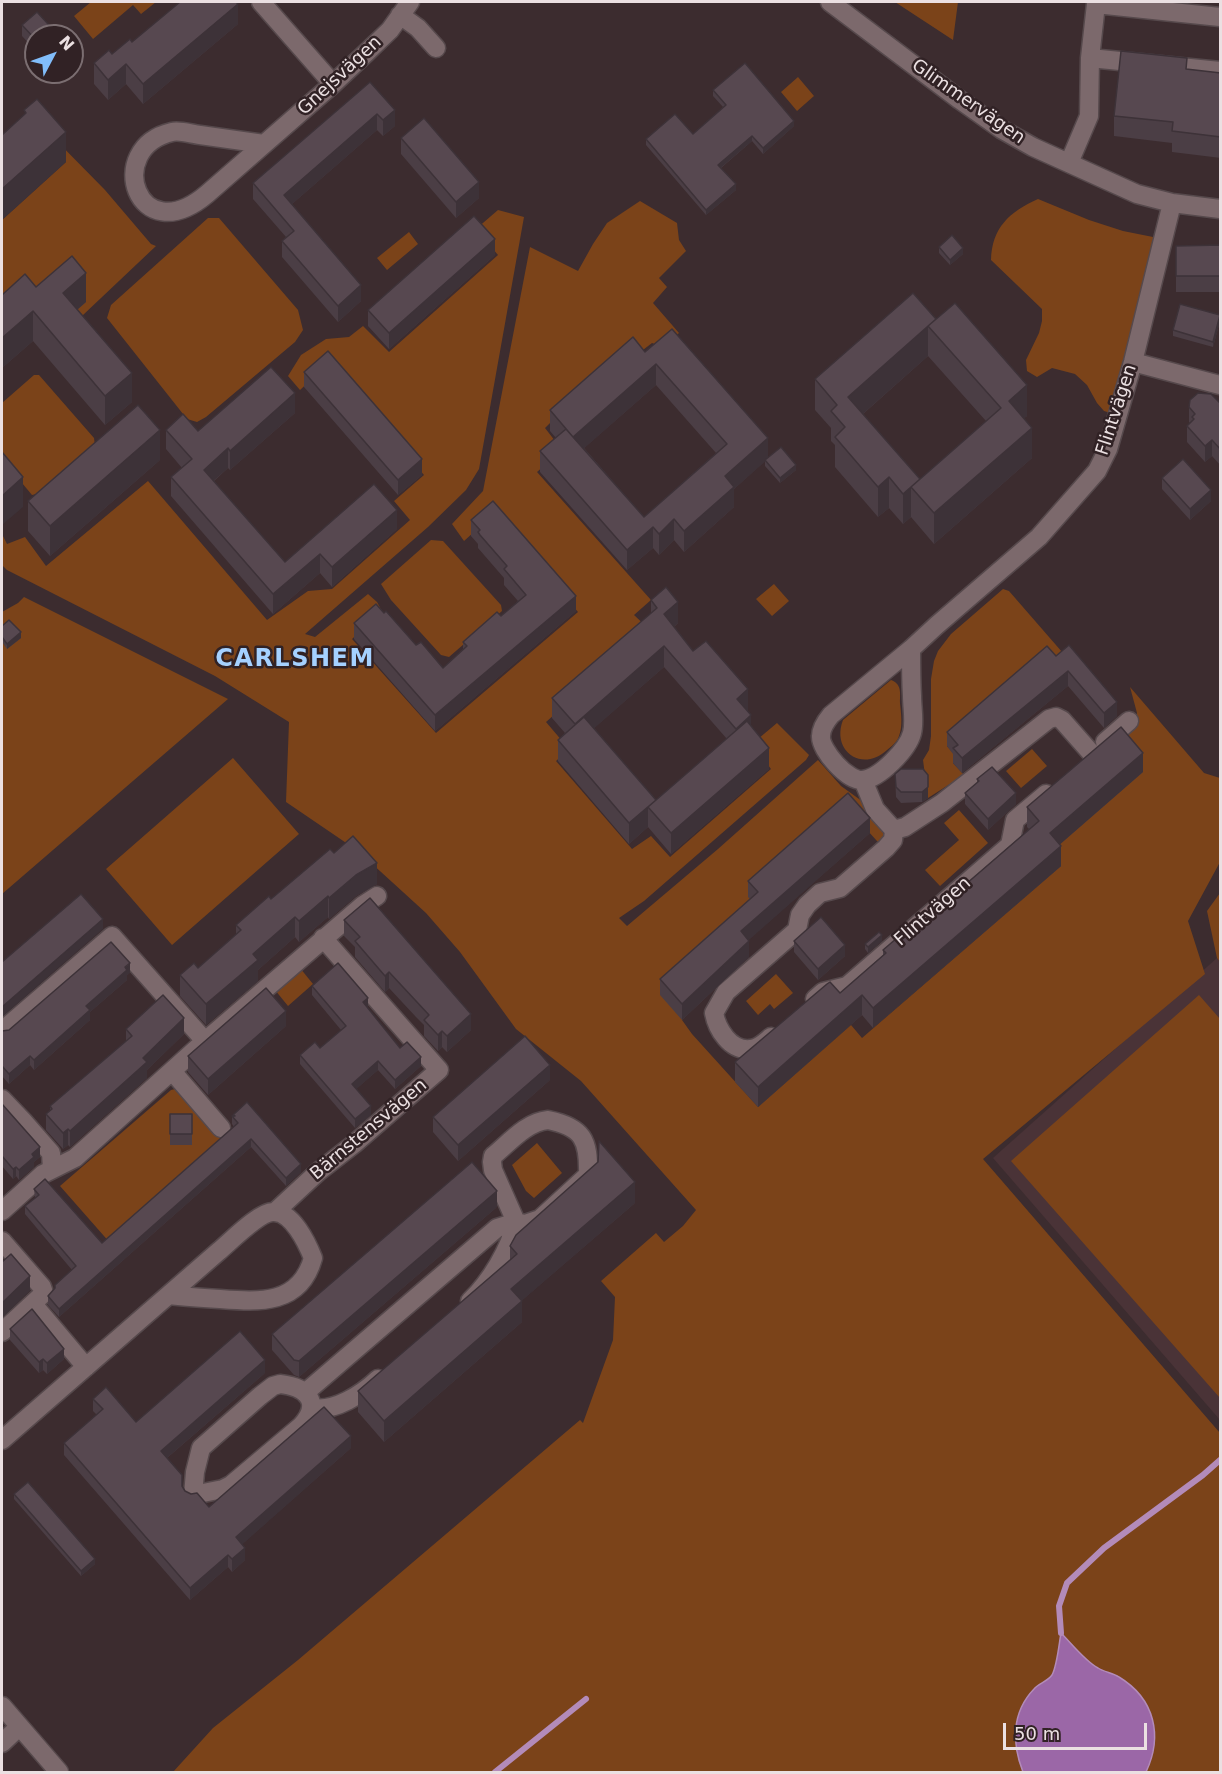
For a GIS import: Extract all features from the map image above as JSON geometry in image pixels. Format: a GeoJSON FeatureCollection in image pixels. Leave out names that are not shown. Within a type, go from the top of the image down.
{"type":"FeatureCollection","features":[{"type":"Feature","properties":{"kind":"street"},"geometry":{"type":"LineString","coordinates":[[261,2],[333,84]]}},
{"type":"Feature","properties":{"kind":"street","name":"Glimmervägen"},"geometry":{"type":"LineString","coordinates":[[830,2],[1001,129],[1033,147],[1137,194],[1172,203],[1221,209]]}},
{"type":"Feature","properties":{"kind":"street"},"geometry":{"type":"LineString","coordinates":[[1069,164],[1089,116],[1090,58],[1096,4],[1221,17]]}},
{"type":"Feature","properties":{"kind":"street"},"geometry":{"type":"LineString","coordinates":[[405,8],[418,28],[436,48]]}},
{"type":"Feature","properties":{"kind":"street","name":"Gnejsvägen"},"geometry":{"type":"LineString","coordinates":[[264,144],[175,131],[155,140],[145,149],[137,159],[133,172],[134,182],[143,201],[154,209],[173,213],[196,204],[333,84],[390,30],[405,8]]}},
{"type":"Feature","properties":{"kind":"street"},"geometry":{"type":"LineString","coordinates":[[1090,58],[1221,71]]}},
{"type":"Feature","properties":{"kind":"street","name":"Flintvägen"},"geometry":{"type":"LineString","coordinates":[[863,780],[854,779],[823,747],[821,736],[824,725],[831,715],[911,649],[1039,537],[1097,471],[1108,449],[1133,362],[1172,203]]}},
{"type":"Feature","properties":{"kind":"street"},"geometry":{"type":"LineString","coordinates":[[1133,362],[1221,385]]}},
{"type":"Feature","properties":{"kind":"street"},"geometry":{"type":"LineString","coordinates":[[783,1027],[749,1050],[740,1048],[723,1035],[714,1013],[726,992],[797,930],[800,915],[807,905],[820,893],[840,888],[893,840],[894,830],[875,809],[863,780],[875,775],[908,746],[913,731],[911,649]]}},
{"type":"Feature","properties":{"kind":"street"},"geometry":{"type":"LineString","coordinates":[[894,830],[905,827],[942,804],[1049,718],[1056,717],[1062,720],[1092,754]]}},
{"type":"Feature","properties":{"kind":"street"},"geometry":{"type":"LineString","coordinates":[[1078,766],[1129,721]]}},
{"type":"Feature","properties":{"kind":"street","name":"Flintvägen"},"geometry":{"type":"LineString","coordinates":[[804,1009],[823,992],[847,986],[1010,845],[1015,820],[1062,780]]}},
{"type":"Feature","properties":{"kind":"street"},"geometry":{"type":"LineString","coordinates":[[2,1211],[52,1168],[75,1158],[323,938],[377,896]]}},
{"type":"Feature","properties":{"kind":"street"},"geometry":{"type":"LineString","coordinates":[[2,1031],[112,936],[205,1041]]}},
{"type":"Feature","properties":{"kind":"street","name":"Bärnstensvägen"},"geometry":{"type":"LineString","coordinates":[[2,1440],[265,1212],[276,1211],[318,1172],[439,1070],[323,938]]}},
{"type":"Feature","properties":{"kind":"street"},"geometry":{"type":"LineString","coordinates":[[172,1071],[221,1128]]}},
{"type":"Feature","properties":{"kind":"street"},"geometry":{"type":"LineString","coordinates":[[2,1099],[51,1154],[52,1168]]}},
{"type":"Feature","properties":{"kind":"street"},"geometry":{"type":"LineString","coordinates":[[309,1400],[497,1228],[516,1222],[525,1224],[540,1219],[588,1175],[587,1147],[578,1131],[566,1123],[539,1121],[493,1156],[493,1170],[516,1222],[508,1248],[502,1257],[477,1293],[453,1314]]}},
{"type":"Feature","properties":{"kind":"street"},"geometry":{"type":"LineString","coordinates":[[169,1295],[255,1302],[284,1295],[296,1286],[310,1268],[312,1258],[299,1230],[287,1217],[276,1211]]}},
{"type":"Feature","properties":{"kind":"street"},"geometry":{"type":"LineString","coordinates":[[2,1241],[42,1287],[44,1293],[2,1332]]}},
{"type":"Feature","properties":{"kind":"street"},"geometry":{"type":"LineString","coordinates":[[33,1304],[86,1367]]}},
{"type":"Feature","properties":{"kind":"street"},"geometry":{"type":"LineString","coordinates":[[309,1400],[310,1416],[301,1426],[231,1485],[223,1489],[193,1495],[197,1460],[201,1448],[273,1386],[289,1385],[299,1388],[321,1410],[358,1394],[394,1365]]}},
{"type":"Feature","properties":{"kind":"street"},"geometry":{"type":"LineString","coordinates":[[2,1706],[59,1773]]}},
{"type":"Feature","properties":{"kind":"street"},"geometry":{"type":"LineString","coordinates":[[2,1743],[19,1726]]}},
{"type":"Feature","properties":{"kind":"shaded area"},"geometry":{"type":"Polygon","coordinates":[[[91,2],[156,2],[141,14],[133,5],[93,39],[84,28],[84,24],[81,24],[74,16],[91,2]]]}},
{"type":"Feature","properties":{"kind":"shaded area"},"geometry":{"type":"Polygon","coordinates":[[[895,2],[958,2],[953,40],[895,2]]]}},
{"type":"Feature","properties":{"kind":"shaded area"},"geometry":{"type":"Polygon","coordinates":[[[798,77],[814,96],[797,111],[781,92],[798,77]]]}},
{"type":"Feature","properties":{"kind":"shaded area"},"geometry":{"type":"Polygon","coordinates":[[[47,131],[105,190],[151,244],[156,246],[46,350],[39,343],[2,324],[2,220],[66,162],[47,131]]]}},
{"type":"Feature","properties":{"kind":"shaded area"},"geometry":{"type":"Polygon","coordinates":[[[1038,199],[1123,231],[1163,239],[1117,415],[1104,411],[1087,385],[1075,374],[1052,368],[1037,377],[1027,371],[1026,360],[1039,333],[1042,309],[991,260],[995,239],[1004,222],[1038,199]]]}},
{"type":"Feature","properties":{"kind":"shaded area"},"geometry":{"type":"Polygon","coordinates":[[[640,201],[677,223],[679,240],[686,251],[659,278],[667,287],[653,303],[679,333],[663,347],[652,343],[556,417],[545,428],[562,450],[537,472],[651,600],[634,615],[650,630],[546,722],[569,749],[556,761],[632,849],[651,836],[670,857],[771,769],[752,744],[777,723],[809,755],[644,901],[619,918],[627,926],[818,760],[841,786],[866,804],[884,827],[882,844],[848,809],[748,896],[758,908],[682,1020],[758,1107],[851,1025],[862,1038],[1061,866],[1050,853],[1119,739],[1137,722],[1130,687],[1204,773],[1220,778],[1220,862],[1188,921],[1205,974],[983,1159],[1220,1433],[1220,1772],[173,1772],[213,1728],[298,1660],[580,1420],[583,1423],[613,1340],[615,1297],[601,1281],[656,1233],[664,1242],[683,1226],[696,1210],[581,1081],[516,1029],[460,952],[426,913],[358,851],[286,802],[289,722],[215,676],[7,570],[2,565],[2,534],[7,544],[25,537],[46,566],[148,481],[267,620],[308,591],[332,589],[410,520],[394,501],[424,475],[328,364],[300,390],[288,376],[301,355],[326,339],[349,337],[363,326],[389,352],[498,255],[476,229],[498,210],[524,217],[479,469],[466,490],[428,527],[305,634],[315,637],[368,594],[377,602],[382,611],[352,639],[436,733],[578,612],[494,514],[464,541],[452,524],[483,491],[530,247],[578,271],[607,223],[640,201]]]}},
{"type":"Feature","properties":{"kind":"shaded area"},"geometry":{"type":"Polygon","coordinates":[[[208,218],[219,218],[298,310],[303,330],[295,342],[206,417],[197,422],[187,419],[107,318],[111,305],[208,218]]]}},
{"type":"Feature","properties":{"kind":"shaded area"},"geometry":{"type":"Polygon","coordinates":[[[409,232],[418,244],[387,270],[377,258],[409,232]]]}},
{"type":"Feature","properties":{"kind":"shaded area"},"geometry":{"type":"Polygon","coordinates":[[[34,375],[39,375],[94,438],[95,446],[41,493],[32,495],[2,459],[2,403],[34,375]]]}},
{"type":"Feature","properties":{"kind":"shaded area"},"geometry":{"type":"Polygon","coordinates":[[[431,540],[443,541],[501,605],[502,611],[449,657],[441,655],[391,600],[381,584],[431,540]]]}},
{"type":"Feature","properties":{"kind":"shaded area"},"geometry":{"type":"Polygon","coordinates":[[[774,584],[789,601],[772,616],[756,599],[774,584]]]}},
{"type":"Feature","properties":{"kind":"shaded area"},"geometry":{"type":"Polygon","coordinates":[[[1003,589],[1009,591],[1069,660],[947,746],[958,759],[953,763],[964,775],[928,798],[923,760],[929,750],[931,736],[931,679],[934,661],[938,651],[951,634],[1003,589]]]}},
{"type":"Feature","properties":{"kind":"shaded area"},"geometry":{"type":"Polygon","coordinates":[[[24,597],[228,699],[2,894],[2,612],[24,597]]]}},
{"type":"Feature","properties":{"kind":"shaded area"},"geometry":{"type":"Polygon","coordinates":[[[891,680],[899,686],[900,692],[901,724],[898,738],[891,747],[877,757],[859,759],[845,749],[841,741],[840,731],[843,720],[891,680]]]}},
{"type":"Feature","properties":{"kind":"shaded area"},"geometry":{"type":"Polygon","coordinates":[[[1032,749],[1047,766],[1021,788],[1006,771],[1032,749]]]}},
{"type":"Feature","properties":{"kind":"shaded area"},"geometry":{"type":"Polygon","coordinates":[[[233,758],[299,834],[172,945],[106,869],[233,758]]]}},
{"type":"Feature","properties":{"kind":"shaded area"},"geometry":{"type":"Polygon","coordinates":[[[959,810],[988,843],[940,886],[925,870],[959,840],[944,823],[959,810]]]}},
{"type":"Feature","properties":{"kind":"shaded area"},"geometry":{"type":"Polygon","coordinates":[[[1220,893],[1220,962],[1217,958],[1207,911],[1220,893]]]}},
{"type":"Feature","properties":{"kind":"shaded area"},"geometry":{"type":"Polygon","coordinates":[[[1217,958],[1220,962],[1220,1420],[993,1158],[1217,958]]]}},
{"type":"Feature","properties":{"kind":"shaded area"},"geometry":{"type":"Polygon","coordinates":[[[300,968],[313,984],[288,1006],[275,990],[300,968]]]}},
{"type":"Feature","properties":{"kind":"shaded area"},"geometry":{"type":"Polygon","coordinates":[[[776,974],[793,993],[774,1009],[770,1004],[758,1015],[746,1001],[776,974]]]}},
{"type":"Feature","properties":{"kind":"shaded area"},"geometry":{"type":"Polygon","coordinates":[[[1199,995],[1220,1019],[1220,1398],[1011,1161],[1199,995]]]}},
{"type":"Feature","properties":{"kind":"shaded area"},"geometry":{"type":"Polygon","coordinates":[[[175,1089],[227,1138],[111,1244],[60,1186],[171,1090],[175,1089]]]}},
{"type":"Feature","properties":{"kind":"shaded area"},"geometry":{"type":"Polygon","coordinates":[[[537,1143],[562,1173],[534,1198],[526,1191],[512,1165],[537,1143]]]}},
{"type":"Feature","properties":{"kind":"shaded area"},"geometry":{"type":"Polygon","coordinates":[[[1061,1633],[1093,1665],[1117,1676],[1131,1686],[1148,1707],[1152,1719],[1154,1745],[1146,1772],[1023,1772],[1017,1751],[1018,1718],[1026,1698],[1052,1675],[1057,1661],[1061,1633]]]}},
{"type":"Feature","properties":{"kind":"building"},"geometry":{"type":"Polygon","coordinates":[[[180,2],[236,2],[238,4],[143,84],[126,64],[108,80],[94,63],[109,50],[112,54],[130,39],[132,42],[180,2]]]}},
{"type":"Feature","properties":{"kind":"building"},"geometry":{"type":"Polygon","coordinates":[[[37,12],[48,24],[24,24],[24,27],[22,25],[37,12]]]}},
{"type":"Feature","properties":{"kind":"building"},"geometry":{"type":"Polygon","coordinates":[[[1121,51],[1187,58],[1186,69],[1221,73],[1221,137],[1172,131],[1173,122],[1114,116],[1121,51]]]}},
{"type":"Feature","properties":{"kind":"building"},"geometry":{"type":"Polygon","coordinates":[[[745,63],[794,121],[763,148],[752,136],[718,165],[736,184],[706,210],[646,139],[675,114],[693,134],[726,105],[713,90],[745,63]]]}},
{"type":"Feature","properties":{"kind":"building"},"geometry":{"type":"Polygon","coordinates":[[[370,82],[395,110],[383,120],[377,114],[284,195],[361,285],[338,306],[282,241],[294,231],[253,183],[370,82]]]}},
{"type":"Feature","properties":{"kind":"building"},"geometry":{"type":"Polygon","coordinates":[[[37,99],[66,132],[2,189],[2,135],[26,113],[24,110],[37,99]]]}},
{"type":"Feature","properties":{"kind":"building"},"geometry":{"type":"Polygon","coordinates":[[[424,118],[479,182],[456,202],[401,138],[424,118]]]}},
{"type":"Feature","properties":{"kind":"building"},"geometry":{"type":"Polygon","coordinates":[[[474,216],[495,239],[389,333],[368,310],[474,216]]]}},
{"type":"Feature","properties":{"kind":"building"},"geometry":{"type":"Polygon","coordinates":[[[952,235],[963,248],[950,260],[939,247],[952,235]]]}},
{"type":"Feature","properties":{"kind":"building"},"geometry":{"type":"Polygon","coordinates":[[[1221,245],[1221,276],[1176,276],[1176,246],[1221,245]]]}},
{"type":"Feature","properties":{"kind":"building"},"geometry":{"type":"Polygon","coordinates":[[[72,256],[86,273],[63,293],[132,373],[105,396],[33,311],[2,338],[2,295],[25,274],[36,287],[72,256]]]}},
{"type":"Feature","properties":{"kind":"building"},"geometry":{"type":"Polygon","coordinates":[[[913,293],[936,319],[848,397],[920,479],[903,494],[889,477],[878,487],[835,437],[845,427],[831,411],[837,405],[815,379],[913,293]]]}},
{"type":"Feature","properties":{"kind":"building"},"geometry":{"type":"Polygon","coordinates":[[[955,303],[1027,385],[1009,401],[1032,428],[934,513],[911,487],[1001,408],[928,326],[955,303]]]}},
{"type":"Feature","properties":{"kind":"building"},"geometry":{"type":"Polygon","coordinates":[[[1180,304],[1220,315],[1213,342],[1173,330],[1180,304]]]}},
{"type":"Feature","properties":{"kind":"building"},"geometry":{"type":"Polygon","coordinates":[[[672,329],[768,438],[725,476],[734,487],[684,531],[674,519],[659,534],[653,527],[627,550],[540,451],[566,429],[573,437],[550,410],[633,337],[645,352],[672,329]],[[656,364],[573,437],[644,517],[727,444],[656,364]]]}},
{"type":"Feature","properties":{"kind":"building"},"geometry":{"type":"Polygon","coordinates":[[[328,351],[422,459],[398,480],[304,372],[328,351]]]}},
{"type":"Feature","properties":{"kind":"building"},"geometry":{"type":"Polygon","coordinates":[[[271,367],[295,393],[230,451],[228,448],[204,470],[285,562],[374,484],[397,510],[332,567],[320,554],[273,594],[171,477],[192,459],[166,430],[183,414],[198,431],[271,367]]]}},
{"type":"Feature","properties":{"kind":"building"},"geometry":{"type":"Polygon","coordinates":[[[1198,393],[1211,394],[1221,404],[1221,450],[1212,440],[1205,446],[1187,426],[1194,419],[1192,417],[1195,414],[1189,407],[1190,400],[1198,393]]]}},
{"type":"Feature","properties":{"kind":"building"},"geometry":{"type":"Polygon","coordinates":[[[138,405],[160,430],[50,526],[28,501],[138,405]]]}},
{"type":"Feature","properties":{"kind":"building"},"geometry":{"type":"Polygon","coordinates":[[[781,447],[796,465],[780,478],[765,460],[781,447]]]}},
{"type":"Feature","properties":{"kind":"building"},"geometry":{"type":"Polygon","coordinates":[[[2,452],[23,477],[2,496],[2,452]]]}},
{"type":"Feature","properties":{"kind":"building"},"geometry":{"type":"Polygon","coordinates":[[[1183,459],[1211,490],[1190,509],[1162,478],[1183,459]]]}},
{"type":"Feature","properties":{"kind":"building"},"geometry":{"type":"Polygon","coordinates":[[[493,501],[576,596],[435,715],[354,623],[376,604],[384,613],[386,611],[416,645],[421,642],[443,668],[467,646],[463,642],[497,612],[501,616],[526,595],[504,569],[507,566],[480,535],[478,532],[480,530],[471,520],[493,501]]]}},
{"type":"Feature","properties":{"kind":"building"},"geometry":{"type":"Polygon","coordinates":[[[666,587],[678,602],[664,614],[693,651],[706,641],[748,689],[737,699],[751,715],[736,729],[664,646],[575,724],[552,698],[657,608],[651,600],[666,587]]]}},
{"type":"Feature","properties":{"kind":"building"},"geometry":{"type":"Polygon","coordinates":[[[9,620],[21,632],[7,644],[2,637],[2,626],[9,620]]]}},
{"type":"Feature","properties":{"kind":"building"},"geometry":{"type":"Polygon","coordinates":[[[1069,645],[1117,702],[1104,713],[1068,671],[962,758],[953,748],[958,745],[947,732],[1047,646],[1056,656],[1069,645]]]}},
{"type":"Feature","properties":{"kind":"building"},"geometry":{"type":"Polygon","coordinates":[[[584,717],[656,800],[629,823],[558,740],[584,717]]]}},
{"type":"Feature","properties":{"kind":"building"},"geometry":{"type":"Polygon","coordinates":[[[747,721],[769,748],[671,833],[648,807],[747,721]]]}},
{"type":"Feature","properties":{"kind":"building"},"geometry":{"type":"Polygon","coordinates":[[[1121,727],[1143,753],[1050,833],[1061,846],[873,1008],[862,995],[758,1087],[735,1062],[830,982],[840,993],[886,953],[883,950],[897,938],[900,941],[1039,821],[1027,807],[1121,727]]]}},
{"type":"Feature","properties":{"kind":"building"},"geometry":{"type":"Polygon","coordinates":[[[992,767],[1016,793],[988,819],[965,793],[992,767]]]}},
{"type":"Feature","properties":{"kind":"building"},"geometry":{"type":"Polygon","coordinates":[[[901,769],[923,769],[928,775],[928,787],[922,792],[901,792],[896,787],[895,774],[901,769]]]}},
{"type":"Feature","properties":{"kind":"building"},"geometry":{"type":"Polygon","coordinates":[[[848,793],[870,818],[741,931],[749,941],[682,1004],[660,979],[758,892],[748,881],[848,793]]]}},
{"type":"Feature","properties":{"kind":"building"},"geometry":{"type":"Polygon","coordinates":[[[353,836],[377,863],[356,875],[299,921],[295,917],[253,954],[258,960],[206,1004],[180,975],[194,963],[198,968],[241,930],[236,925],[269,896],[271,899],[330,849],[334,853],[353,836]]]}},
{"type":"Feature","properties":{"kind":"building"},"geometry":{"type":"Polygon","coordinates":[[[81,894],[103,919],[2,1007],[2,962],[81,894]]]}},
{"type":"Feature","properties":{"kind":"building"},"geometry":{"type":"Polygon","coordinates":[[[370,898],[471,1014],[447,1036],[442,1031],[438,1035],[424,1020],[429,1015],[389,972],[385,976],[355,941],[360,937],[344,920],[370,898]]]}},
{"type":"Feature","properties":{"kind":"building"},"geometry":{"type":"Polygon","coordinates":[[[821,917],[845,945],[818,969],[794,941],[821,917]]]}},
{"type":"Feature","properties":{"kind":"building"},"geometry":{"type":"Polygon","coordinates":[[[879,932],[882,935],[868,947],[865,944],[879,932]]]}},
{"type":"Feature","properties":{"kind":"building"},"geometry":{"type":"Polygon","coordinates":[[[111,942],[130,963],[125,967],[127,970],[86,1006],[90,1010],[34,1060],[30,1056],[9,1074],[2,1066],[2,1031],[9,1030],[111,942]]]}},
{"type":"Feature","properties":{"kind":"building"},"geometry":{"type":"Polygon","coordinates":[[[338,963],[368,998],[363,1002],[400,1048],[407,1042],[421,1057],[395,1080],[378,1061],[352,1084],[371,1106],[355,1119],[300,1055],[315,1042],[320,1048],[346,1026],[312,986],[338,963]]]}},
{"type":"Feature","properties":{"kind":"building"},"geometry":{"type":"Polygon","coordinates":[[[266,988],[286,1011],[208,1079],[188,1056],[266,988]]]}},
{"type":"Feature","properties":{"kind":"building"},"geometry":{"type":"Polygon","coordinates":[[[163,995],[184,1018],[143,1058],[147,1062],[70,1131],[68,1129],[63,1133],[46,1114],[52,1109],[50,1106],[132,1036],[126,1029],[163,995]]]}},
{"type":"Feature","properties":{"kind":"building"},"geometry":{"type":"Polygon","coordinates":[[[525,1036],[550,1065],[458,1145],[433,1117],[525,1036]]]}},
{"type":"Feature","properties":{"kind":"building"},"geometry":{"type":"Polygon","coordinates":[[[247,1102],[301,1164],[286,1178],[251,1139],[59,1309],[48,1296],[55,1285],[76,1266],[25,1206],[39,1195],[34,1189],[45,1179],[102,1243],[238,1123],[232,1116],[235,1116],[233,1115],[247,1102]]]}},
{"type":"Feature","properties":{"kind":"building"},"geometry":{"type":"Polygon","coordinates":[[[2,1104],[40,1147],[32,1154],[34,1157],[19,1170],[16,1167],[13,1169],[2,1156],[2,1104]]]}},
{"type":"Feature","properties":{"kind":"building"},"geometry":{"type":"Polygon","coordinates":[[[170,1114],[192,1114],[192,1134],[170,1134],[170,1114]]]}},
{"type":"Feature","properties":{"kind":"building"},"geometry":{"type":"Polygon","coordinates":[[[599,1141],[635,1182],[511,1289],[522,1301],[384,1421],[358,1391],[517,1254],[510,1246],[516,1235],[598,1162],[599,1141]]]}},
{"type":"Feature","properties":{"kind":"building"},"geometry":{"type":"Polygon","coordinates":[[[472,1162],[497,1191],[299,1361],[294,1360],[272,1334],[472,1162]]]}},
{"type":"Feature","properties":{"kind":"building"},"geometry":{"type":"Polygon","coordinates":[[[11,1254],[30,1276],[2,1303],[2,1262],[11,1254]]]}},
{"type":"Feature","properties":{"kind":"building"},"geometry":{"type":"Polygon","coordinates":[[[32,1309],[64,1349],[47,1363],[43,1359],[39,1362],[10,1329],[32,1309]]]}},
{"type":"Feature","properties":{"kind":"building"},"geometry":{"type":"Polygon","coordinates":[[[240,1331],[265,1360],[161,1451],[182,1475],[182,1486],[185,1491],[191,1494],[197,1493],[209,1507],[324,1407],[351,1436],[236,1537],[245,1548],[232,1559],[228,1555],[190,1588],[64,1443],[103,1409],[93,1399],[106,1387],[136,1422],[240,1331]]]}},
{"type":"Feature","properties":{"kind":"building"},"geometry":{"type":"Polygon","coordinates":[[[28,1482],[95,1559],[81,1571],[14,1494],[28,1482]]]}},
{"type":"Feature","properties":{"kind":"waterway"},"geometry":{"type":"LineString","coordinates":[[1061,1633],[1059,1606],[1067,1583],[1104,1548],[1220,1460]]}},
{"type":"Feature","properties":{"kind":"waterway"},"geometry":{"type":"LineString","coordinates":[[495,1772],[586,1699]]}},
{"type":"Feature","properties":{"kind":"district","name":"CARLSHEM"},"geometry":{"type":"Point","coordinates":[295,660]}}]}
